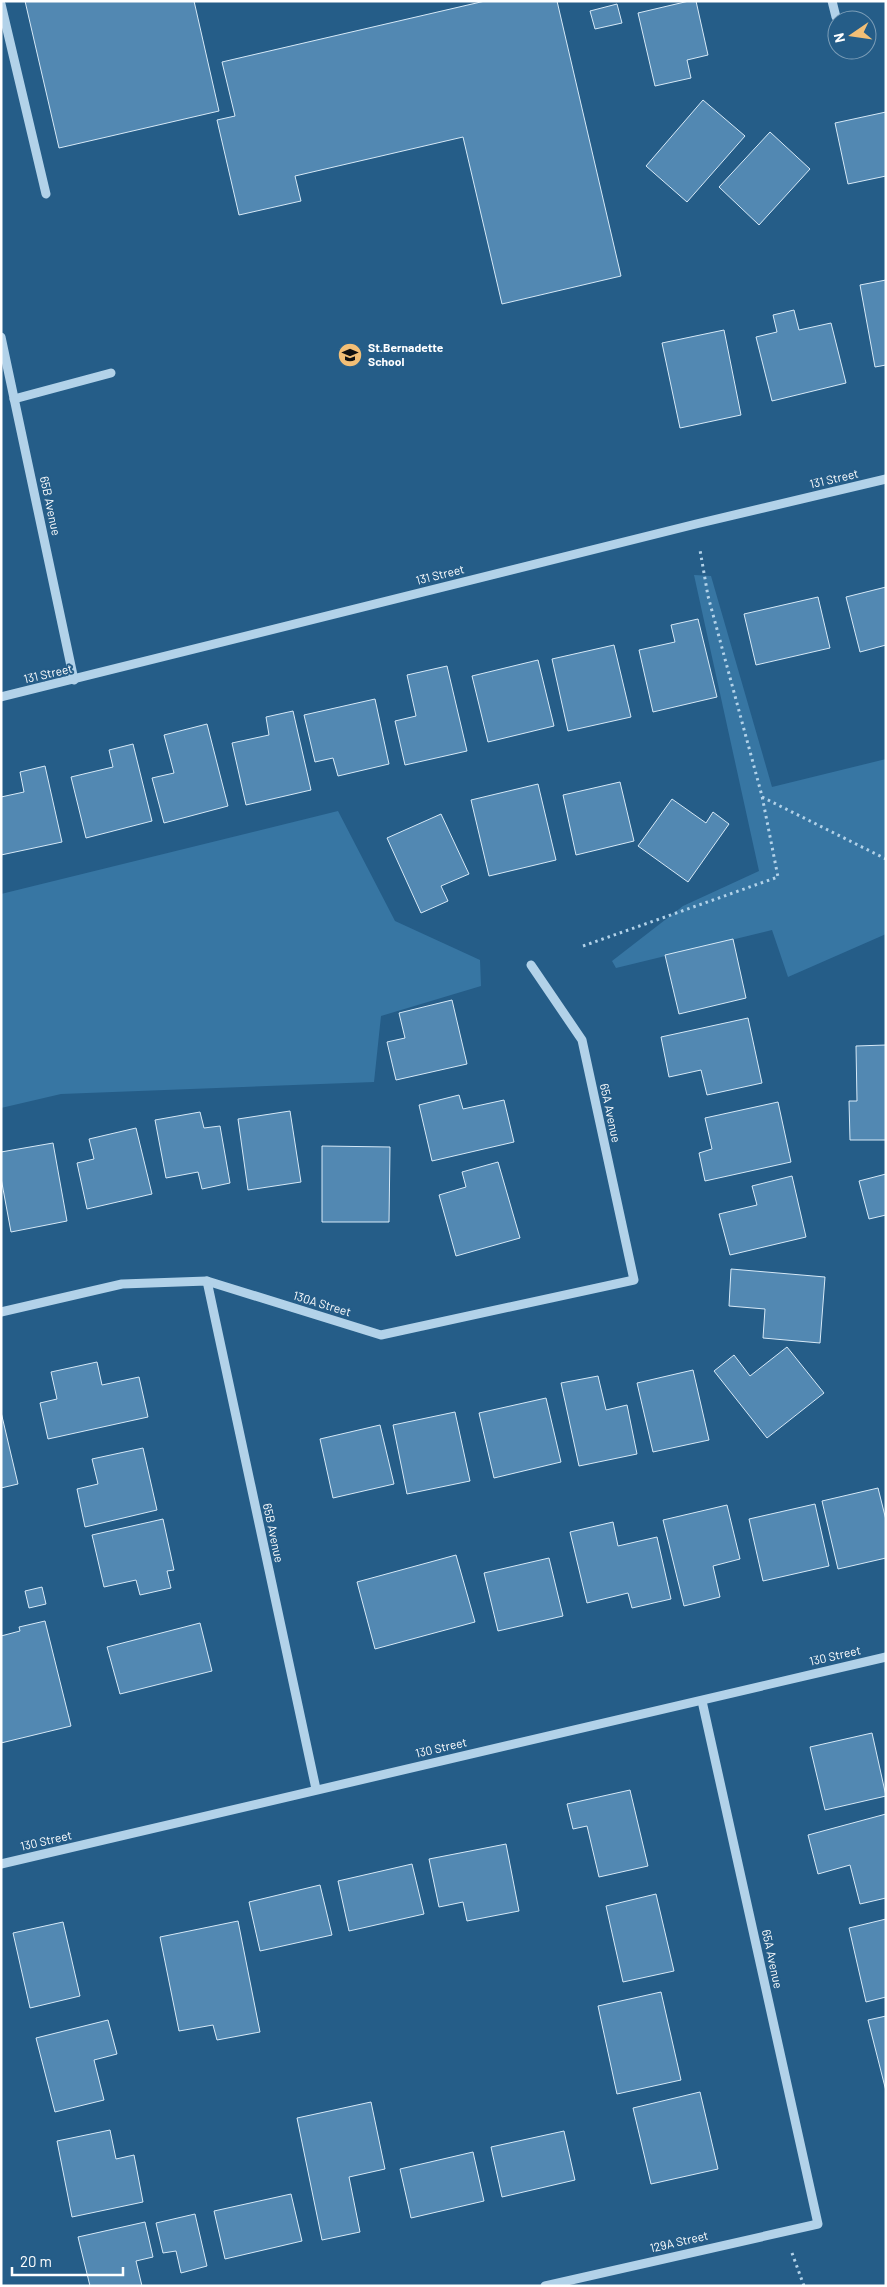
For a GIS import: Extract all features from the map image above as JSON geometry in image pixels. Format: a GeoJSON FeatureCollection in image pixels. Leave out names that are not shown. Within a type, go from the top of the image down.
{"type":"FeatureCollection","features":[{"type":"Feature","properties":{"kind":"street"},"geometry":{"type":"LineString","coordinates":[[1,4],[46,194]]}},
{"type":"Feature","properties":{"kind":"street","name":"65B Avenue"},"geometry":{"type":"LineString","coordinates":[[1,337],[74,680]]}},
{"type":"Feature","properties":{"kind":"street"},"geometry":{"type":"LineString","coordinates":[[14,399],[111,373]]}},
{"type":"Feature","properties":{"kind":"street","name":"131 Street"},"geometry":{"type":"LineString","coordinates":[[1,697],[696,524],[886,480]]}},
{"type":"Feature","properties":{"kind":"street","name":"65A Avenue"},"geometry":{"type":"LineString","coordinates":[[531,965],[582,1040],[634,1280]]}},
{"type":"Feature","properties":{"kind":"street","name":"130A Street"},"geometry":{"type":"LineString","coordinates":[[1,1312],[122,1284],[207,1282],[381,1335],[634,1280]]}},
{"type":"Feature","properties":{"kind":"street","name":"65B Avenue"},"geometry":{"type":"LineString","coordinates":[[207,1282],[316,1789]]}},
{"type":"Feature","properties":{"kind":"street","name":"130 Street"},"geometry":{"type":"LineString","coordinates":[[1,1864],[886,1657]]}},
{"type":"Feature","properties":{"kind":"street","name":"65A Avenue"},"geometry":{"type":"LineString","coordinates":[[702,1700],[818,2224]]}},
{"type":"Feature","properties":{"kind":"street","name":"129A Street"},"geometry":{"type":"LineString","coordinates":[[545,2286],[818,2224]]}},
{"type":"Feature","properties":{"kind":"path"},"geometry":{"type":"LineString","coordinates":[[584,946],[778,877],[762,796],[708,596],[700,550]]}},
{"type":"Feature","properties":{"kind":"path"},"geometry":{"type":"LineString","coordinates":[[762,796],[886,859]]}},
{"type":"Feature","properties":{"kind":"path"},"geometry":{"type":"LineString","coordinates":[[784,2231],[804,2286]]}},
{"type":"Feature","properties":{"kind":"shaded area"},"geometry":{"type":"Polygon","coordinates":[[[694,575],[711,576],[772,787],[886,759],[886,934],[788,977],[772,930],[616,968],[612,961],[683,906],[759,871],[694,575]]]}},
{"type":"Feature","properties":{"kind":"shaded area"},"geometry":{"type":"Polygon","coordinates":[[[338,811],[395,921],[480,960],[481,986],[381,1016],[374,1082],[61,1094],[1,1108],[1,894],[338,811]]]}},
{"type":"Feature","properties":{"kind":"building"},"geometry":{"type":"Polygon","coordinates":[[[25,1],[194,1],[219,111],[59,148],[25,1]]]}},
{"type":"Feature","properties":{"kind":"building"},"geometry":{"type":"Polygon","coordinates":[[[485,1],[557,1],[621,276],[502,304],[463,137],[295,176],[301,201],[239,215],[217,120],[235,116],[222,62],[485,1]]]}},
{"type":"Feature","properties":{"kind":"building"},"geometry":{"type":"Polygon","coordinates":[[[696,1],[708,55],[687,60],[691,78],[655,86],[638,13],[696,1]]]}},
{"type":"Feature","properties":{"kind":"building"},"geometry":{"type":"Polygon","coordinates":[[[617,4],[622,23],[595,29],[590,11],[617,4]]]}},
{"type":"Feature","properties":{"kind":"building"},"geometry":{"type":"Polygon","coordinates":[[[703,100],[745,136],[687,202],[646,166],[703,100]]]}},
{"type":"Feature","properties":{"kind":"building"},"geometry":{"type":"Polygon","coordinates":[[[886,112],[886,176],[848,184],[835,123],[886,112]]]}},
{"type":"Feature","properties":{"kind":"building"},"geometry":{"type":"Polygon","coordinates":[[[770,132],[810,169],[759,225],[719,187],[770,132]]]}},
{"type":"Feature","properties":{"kind":"building"},"geometry":{"type":"Polygon","coordinates":[[[886,280],[886,365],[875,367],[860,285],[886,280]]]}},
{"type":"Feature","properties":{"kind":"building"},"geometry":{"type":"Polygon","coordinates":[[[794,310],[799,330],[831,323],[846,383],[772,401],[756,337],[777,332],[773,315],[794,310]]]}},
{"type":"Feature","properties":{"kind":"building"},"geometry":{"type":"Polygon","coordinates":[[[724,330],[741,415],[680,428],[662,343],[724,330]]]}},
{"type":"Feature","properties":{"kind":"building"},"geometry":{"type":"Polygon","coordinates":[[[886,587],[886,645],[860,652],[846,597],[886,587]]]}},
{"type":"Feature","properties":{"kind":"building"},"geometry":{"type":"Polygon","coordinates":[[[818,597],[830,648],[756,665],[744,614],[818,597]]]}},
{"type":"Feature","properties":{"kind":"building"},"geometry":{"type":"Polygon","coordinates":[[[698,619],[717,697],[653,712],[639,650],[675,642],[671,625],[698,619]]]}},
{"type":"Feature","properties":{"kind":"building"},"geometry":{"type":"Polygon","coordinates":[[[614,645],[631,717],[568,731],[552,659],[614,645]]]}},
{"type":"Feature","properties":{"kind":"building"},"geometry":{"type":"Polygon","coordinates":[[[538,660],[554,726],[488,742],[472,676],[538,660]]]}},
{"type":"Feature","properties":{"kind":"building"},"geometry":{"type":"Polygon","coordinates":[[[447,666],[467,751],[405,765],[395,721],[416,716],[407,675],[447,666]]]}},
{"type":"Feature","properties":{"kind":"building"},"geometry":{"type":"Polygon","coordinates":[[[375,699],[389,764],[338,776],[333,758],[315,762],[304,715],[375,699]]]}},
{"type":"Feature","properties":{"kind":"building"},"geometry":{"type":"Polygon","coordinates":[[[293,711],[311,790],[246,805],[232,743],[269,735],[266,717],[293,711]]]}},
{"type":"Feature","properties":{"kind":"building"},"geometry":{"type":"Polygon","coordinates":[[[207,724],[228,806],[164,823],[152,778],[174,773],[164,735],[207,724]]]}},
{"type":"Feature","properties":{"kind":"building"},"geometry":{"type":"Polygon","coordinates":[[[133,744],[152,821],[86,838],[71,777],[113,767],[109,750],[133,744]]]}},
{"type":"Feature","properties":{"kind":"building"},"geometry":{"type":"Polygon","coordinates":[[[45,766],[62,842],[1,855],[1,797],[24,792],[20,772],[45,766]]]}},
{"type":"Feature","properties":{"kind":"building"},"geometry":{"type":"Polygon","coordinates":[[[620,782],[634,841],[576,855],[563,795],[620,782]]]}},
{"type":"Feature","properties":{"kind":"building"},"geometry":{"type":"Polygon","coordinates":[[[538,784],[556,860],[489,876],[471,800],[538,784]]]}},
{"type":"Feature","properties":{"kind":"building"},"geometry":{"type":"Polygon","coordinates":[[[672,799],[706,823],[713,812],[729,824],[688,882],[638,846],[672,799]]]}},
{"type":"Feature","properties":{"kind":"building"},"geometry":{"type":"Polygon","coordinates":[[[441,814],[469,874],[441,886],[448,901],[421,913],[387,838],[441,814]]]}},
{"type":"Feature","properties":{"kind":"building"},"geometry":{"type":"Polygon","coordinates":[[[733,939],[746,998],[679,1014],[665,955],[733,939]]]}},
{"type":"Feature","properties":{"kind":"building"},"geometry":{"type":"Polygon","coordinates":[[[452,1000],[467,1064],[396,1080],[387,1042],[405,1038],[399,1013],[452,1000]]]}},
{"type":"Feature","properties":{"kind":"building"},"geometry":{"type":"Polygon","coordinates":[[[748,1018],[762,1083],[707,1095],[701,1070],[669,1077],[661,1037],[748,1018]]]}},
{"type":"Feature","properties":{"kind":"building"},"geometry":{"type":"Polygon","coordinates":[[[886,1045],[886,1140],[850,1140],[849,1101],[857,1101],[856,1046],[886,1045]]]}},
{"type":"Feature","properties":{"kind":"building"},"geometry":{"type":"Polygon","coordinates":[[[459,1095],[463,1109],[504,1100],[514,1142],[432,1161],[419,1105],[459,1095]]]}},
{"type":"Feature","properties":{"kind":"building"},"geometry":{"type":"Polygon","coordinates":[[[778,1102],[791,1162],[705,1181],[699,1153],[712,1149],[705,1118],[778,1102]]]}},
{"type":"Feature","properties":{"kind":"building"},"geometry":{"type":"Polygon","coordinates":[[[290,1111],[301,1182],[248,1190],[238,1119],[290,1111]]]}},
{"type":"Feature","properties":{"kind":"building"},"geometry":{"type":"Polygon","coordinates":[[[200,1112],[204,1128],[220,1126],[230,1183],[202,1189],[198,1172],[166,1178],[155,1120],[200,1112]]]}},
{"type":"Feature","properties":{"kind":"building"},"geometry":{"type":"Polygon","coordinates":[[[136,1128],[152,1194],[87,1209],[77,1163],[94,1159],[89,1139],[136,1128]]]}},
{"type":"Feature","properties":{"kind":"building"},"geometry":{"type":"Polygon","coordinates":[[[53,1143],[67,1221],[11,1232],[1,1178],[1,1152],[53,1143]]]}},
{"type":"Feature","properties":{"kind":"building"},"geometry":{"type":"Polygon","coordinates":[[[322,1146],[390,1147],[389,1222],[322,1222],[322,1146]]]}},
{"type":"Feature","properties":{"kind":"building"},"geometry":{"type":"Polygon","coordinates":[[[498,1162],[520,1238],[456,1256],[439,1195],[466,1187],[462,1172],[498,1162]]]}},
{"type":"Feature","properties":{"kind":"building"},"geometry":{"type":"Polygon","coordinates":[[[886,1174],[886,1215],[869,1219],[859,1181],[886,1174]]]}},
{"type":"Feature","properties":{"kind":"building"},"geometry":{"type":"Polygon","coordinates":[[[792,1176],[806,1237],[730,1255],[719,1214],[757,1205],[752,1186],[792,1176]]]}},
{"type":"Feature","properties":{"kind":"building"},"geometry":{"type":"Polygon","coordinates":[[[731,1269],[825,1277],[820,1343],[763,1338],[765,1309],[729,1306],[731,1269]]]}},
{"type":"Feature","properties":{"kind":"building"},"geometry":{"type":"Polygon","coordinates":[[[787,1347],[824,1393],[767,1438],[714,1371],[734,1355],[750,1376],[787,1347]]]}},
{"type":"Feature","properties":{"kind":"building"},"geometry":{"type":"Polygon","coordinates":[[[97,1362],[102,1385],[139,1377],[148,1417],[48,1439],[40,1403],[57,1399],[51,1372],[97,1362]]]}},
{"type":"Feature","properties":{"kind":"building"},"geometry":{"type":"Polygon","coordinates":[[[693,1370],[709,1440],[653,1452],[637,1383],[693,1370]]]}},
{"type":"Feature","properties":{"kind":"building"},"geometry":{"type":"Polygon","coordinates":[[[598,1376],[606,1410],[627,1405],[637,1454],[579,1466],[561,1383],[598,1376]]]}},
{"type":"Feature","properties":{"kind":"building"},"geometry":{"type":"Polygon","coordinates":[[[546,1398],[561,1462],[494,1478],[479,1413],[546,1398]]]}},
{"type":"Feature","properties":{"kind":"building"},"geometry":{"type":"Polygon","coordinates":[[[1,1412],[18,1484],[1,1488],[1,1412]]]}},
{"type":"Feature","properties":{"kind":"building"},"geometry":{"type":"Polygon","coordinates":[[[455,1412],[470,1481],[407,1494],[393,1425],[455,1412]]]}},
{"type":"Feature","properties":{"kind":"building"},"geometry":{"type":"Polygon","coordinates":[[[380,1425],[394,1484],[333,1498],[320,1439],[380,1425]]]}},
{"type":"Feature","properties":{"kind":"building"},"geometry":{"type":"Polygon","coordinates":[[[143,1448],[157,1510],[85,1527],[77,1489],[98,1484],[92,1459],[143,1448]]]}},
{"type":"Feature","properties":{"kind":"building"},"geometry":{"type":"Polygon","coordinates":[[[878,1488],[886,1520],[886,1558],[838,1569],[822,1501],[878,1488]]]}},
{"type":"Feature","properties":{"kind":"building"},"geometry":{"type":"Polygon","coordinates":[[[815,1504],[829,1566],[763,1581],[749,1519],[815,1504]]]}},
{"type":"Feature","properties":{"kind":"building"},"geometry":{"type":"Polygon","coordinates":[[[727,1505],[740,1559],[713,1566],[720,1597],[684,1606],[663,1520],[727,1505]]]}},
{"type":"Feature","properties":{"kind":"building"},"geometry":{"type":"Polygon","coordinates":[[[163,1519],[174,1570],[167,1571],[171,1588],[140,1595],[136,1580],[104,1587],[92,1535],[163,1519]]]}},
{"type":"Feature","properties":{"kind":"building"},"geometry":{"type":"Polygon","coordinates":[[[613,1522],[618,1546],[657,1537],[671,1599],[632,1608],[628,1593],[587,1603],[570,1532],[613,1522]]]}},
{"type":"Feature","properties":{"kind":"building"},"geometry":{"type":"Polygon","coordinates":[[[456,1555],[475,1622],[375,1649],[357,1582],[456,1555]]]}},
{"type":"Feature","properties":{"kind":"building"},"geometry":{"type":"Polygon","coordinates":[[[549,1558],[563,1616],[498,1631],[484,1573],[549,1558]]]}},
{"type":"Feature","properties":{"kind":"building"},"geometry":{"type":"Polygon","coordinates":[[[42,1587],[46,1604],[29,1608],[25,1591],[42,1587]]]}},
{"type":"Feature","properties":{"kind":"building"},"geometry":{"type":"Polygon","coordinates":[[[45,1621],[71,1726],[1,1743],[1,1636],[20,1631],[19,1627],[45,1621]]]}},
{"type":"Feature","properties":{"kind":"building"},"geometry":{"type":"Polygon","coordinates":[[[200,1623],[212,1671],[120,1694],[107,1647],[200,1623]]]}},
{"type":"Feature","properties":{"kind":"building"},"geometry":{"type":"Polygon","coordinates":[[[872,1733],[886,1796],[825,1810],[810,1747],[872,1733]]]}},
{"type":"Feature","properties":{"kind":"building"},"geometry":{"type":"Polygon","coordinates":[[[630,1790],[648,1866],[599,1877],[587,1826],[573,1829],[567,1804],[630,1790]]]}},
{"type":"Feature","properties":{"kind":"building"},"geometry":{"type":"Polygon","coordinates":[[[886,1814],[886,1898],[860,1904],[850,1865],[818,1874],[808,1835],[886,1814]]]}},
{"type":"Feature","properties":{"kind":"building"},"geometry":{"type":"Polygon","coordinates":[[[506,1844],[519,1911],[467,1921],[463,1902],[439,1907],[429,1859],[506,1844]]]}},
{"type":"Feature","properties":{"kind":"building"},"geometry":{"type":"Polygon","coordinates":[[[412,1864],[424,1914],[349,1931],[338,1881],[412,1864]]]}},
{"type":"Feature","properties":{"kind":"building"},"geometry":{"type":"Polygon","coordinates":[[[320,1885],[332,1935],[260,1951],[249,1902],[320,1885]]]}},
{"type":"Feature","properties":{"kind":"building"},"geometry":{"type":"Polygon","coordinates":[[[656,1894],[674,1971],[623,1982],[606,1906],[656,1894]]]}},
{"type":"Feature","properties":{"kind":"building"},"geometry":{"type":"Polygon","coordinates":[[[886,1919],[886,1997],[866,2002],[849,1928],[886,1919]]]}},
{"type":"Feature","properties":{"kind":"building"},"geometry":{"type":"Polygon","coordinates":[[[238,1921],[260,2032],[217,2040],[213,2025],[179,2031],[160,1937],[238,1921]]]}},
{"type":"Feature","properties":{"kind":"building"},"geometry":{"type":"Polygon","coordinates":[[[63,1922],[80,1996],[30,2008],[13,1933],[63,1922]]]}},
{"type":"Feature","properties":{"kind":"building"},"geometry":{"type":"Polygon","coordinates":[[[661,1992],[681,2080],[617,2094],[598,2006],[661,1992]]]}},
{"type":"Feature","properties":{"kind":"building"},"geometry":{"type":"Polygon","coordinates":[[[886,2016],[886,2091],[868,2020],[886,2016]]]}},
{"type":"Feature","properties":{"kind":"building"},"geometry":{"type":"Polygon","coordinates":[[[108,2020],[117,2054],[94,2060],[104,2100],[55,2112],[36,2038],[108,2020]]]}},
{"type":"Feature","properties":{"kind":"building"},"geometry":{"type":"Polygon","coordinates":[[[700,2092],[718,2169],[651,2184],[633,2108],[700,2092]]]}},
{"type":"Feature","properties":{"kind":"building"},"geometry":{"type":"Polygon","coordinates":[[[371,2102],[385,2169],[349,2177],[360,2232],[322,2240],[297,2118],[371,2102]]]}},
{"type":"Feature","properties":{"kind":"building"},"geometry":{"type":"Polygon","coordinates":[[[110,2130],[116,2159],[134,2155],[143,2202],[72,2217],[57,2141],[110,2130]]]}},
{"type":"Feature","properties":{"kind":"building"},"geometry":{"type":"Polygon","coordinates":[[[564,2131],[575,2180],[502,2197],[491,2147],[564,2131]]]}},
{"type":"Feature","properties":{"kind":"building"},"geometry":{"type":"Polygon","coordinates":[[[473,2152],[484,2201],[411,2218],[400,2169],[473,2152]]]}},
{"type":"Feature","properties":{"kind":"building"},"geometry":{"type":"Polygon","coordinates":[[[291,2194],[302,2241],[225,2259],[214,2211],[291,2194]]]}},
{"type":"Feature","properties":{"kind":"building"},"geometry":{"type":"Polygon","coordinates":[[[195,2214],[207,2266],[181,2273],[176,2251],[163,2253],[156,2223],[195,2214]]]}},
{"type":"Feature","properties":{"kind":"building"},"geometry":{"type":"Polygon","coordinates":[[[145,2222],[153,2257],[136,2261],[142,2286],[90,2286],[78,2237],[145,2222]]]}},
{"type":"Feature","properties":{"kind":"place","name":"St.Bernadette School"},"geometry":{"type":"Point","coordinates":[350,355]}}]}
